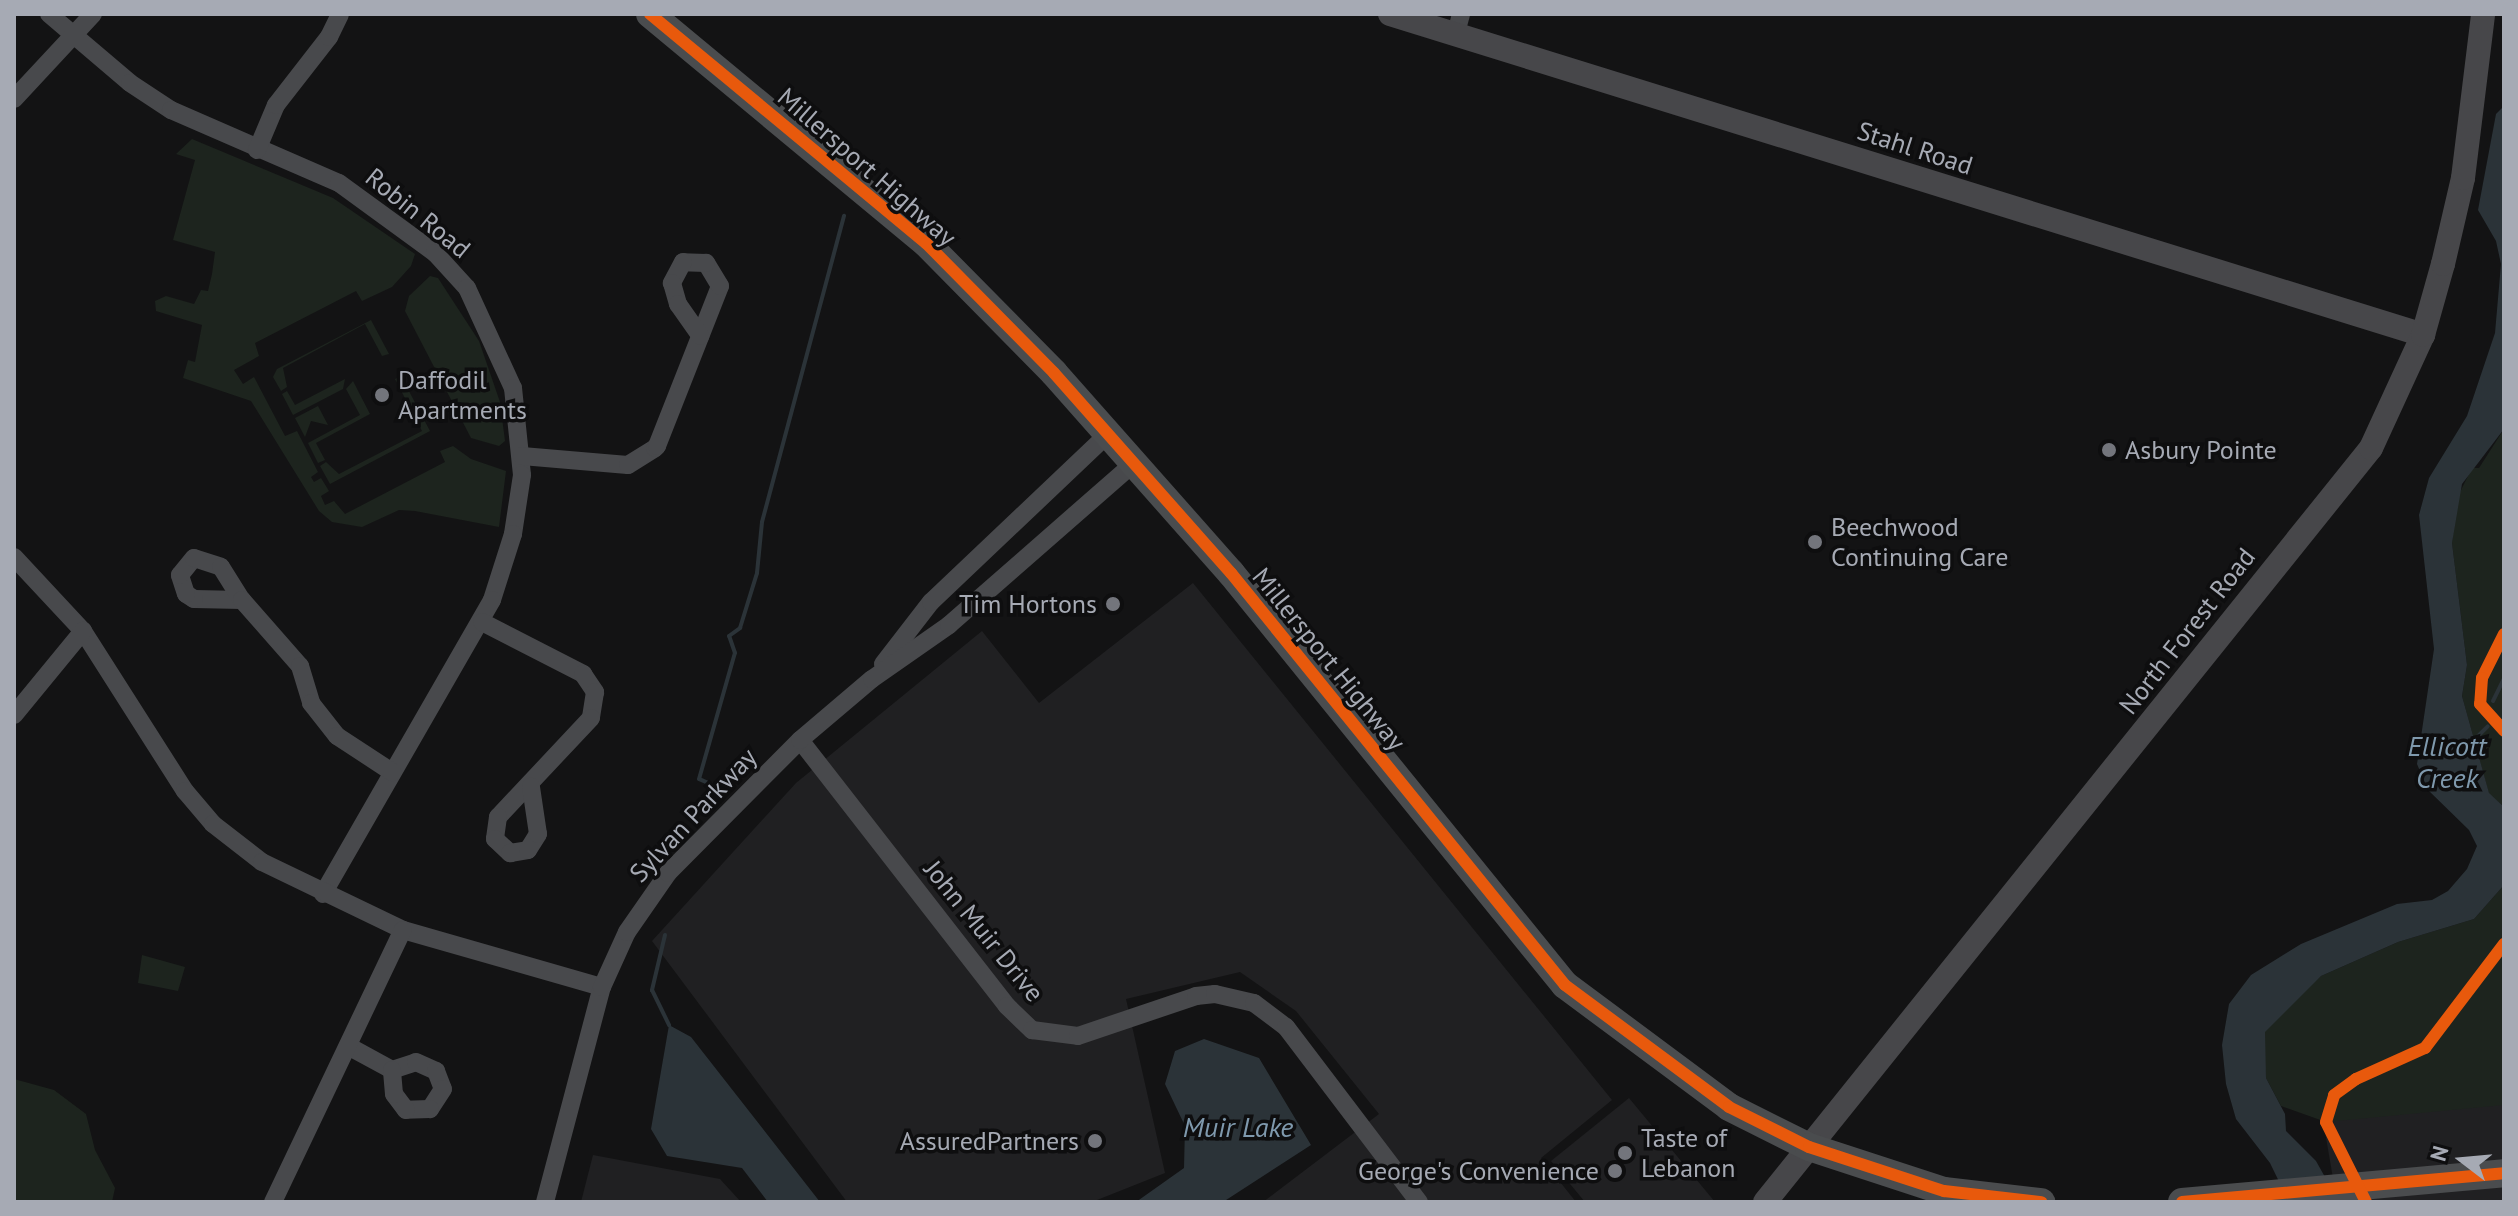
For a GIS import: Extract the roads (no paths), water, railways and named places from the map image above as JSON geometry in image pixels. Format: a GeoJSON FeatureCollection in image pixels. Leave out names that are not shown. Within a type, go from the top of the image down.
{"type":"FeatureCollection","features":[{"type":"Feature","properties":{"kind":"main road","name":"Millersport Highway"},"geometry":{"type":"LineString","coordinates":[[650,14],[926,243],[1108,434],[1231,573],[1565,985],[1729,1107],[1809,1147],[1944,1191],[2041,1202]]}},
{"type":"Feature","properties":{"kind":"main road"},"geometry":{"type":"LineString","coordinates":[[2182,1202],[2504,1173]]}},
{"type":"Feature","properties":{"kind":"street","name":"Robin Road"},"geometry":{"type":"LineString","coordinates":[[49,14],[153,99],[257,150],[339,183],[435,253],[467,288],[508,373],[522,456],[513,534],[482,622],[323,894]]}},
{"type":"Feature","properties":{"kind":"street"},"geometry":{"type":"LineString","coordinates":[[14,99],[93,14]]}},
{"type":"Feature","properties":{"kind":"street"},"geometry":{"type":"LineString","coordinates":[[257,150],[276,105],[329,37],[340,14]]}},
{"type":"Feature","properties":{"kind":"street","name":"Stahl Road"},"geometry":{"type":"LineString","coordinates":[[1390,14],[1458,24],[2423,335]]}},
{"type":"Feature","properties":{"kind":"street","name":"North Forest Road"},"geometry":{"type":"LineString","coordinates":[[1765,1202],[2371,448],[2423,335],[2463,178],[2483,14]]}},
{"type":"Feature","properties":{"kind":"street"},"geometry":{"type":"LineString","coordinates":[[522,456],[628,465],[647,457],[657,446],[700,336]]}},
{"type":"Feature","properties":{"kind":"street","name":"Sylvan Parkway"},"geometry":{"type":"LineString","coordinates":[[872,679],[931,602],[1108,434]]}},
{"type":"Feature","properties":{"kind":"street","name":"Sylvan Parkway"},"geometry":{"type":"LineString","coordinates":[[545,1202],[602,987],[627,932],[668,873],[800,740],[872,679],[949,625],[1134,463]]}},
{"type":"Feature","properties":{"kind":"street"},"geometry":{"type":"LineString","coordinates":[[14,557],[83,631],[165,763],[213,824],[262,862],[403,930],[602,987]]}},
{"type":"Feature","properties":{"kind":"street"},"geometry":{"type":"LineString","coordinates":[[242,600],[300,666],[311,703],[337,736],[392,772]]}},
{"type":"Feature","properties":{"kind":"street"},"geometry":{"type":"LineString","coordinates":[[482,622],[583,674],[595,692],[591,718],[531,787]]}},
{"type":"Feature","properties":{"kind":"street"},"geometry":{"type":"LineString","coordinates":[[14,715],[83,631]]}},
{"type":"Feature","properties":{"kind":"street","name":"John Muir Drive"},"geometry":{"type":"LineString","coordinates":[[800,740],[1007,1006],[1032,1030],[1078,1036],[1196,996],[1215,994],[1254,1003],[1286,1027],[1419,1202]]}},
{"type":"Feature","properties":{"kind":"street"},"geometry":{"type":"LineString","coordinates":[[273,1202],[403,930]]}},
{"type":"Feature","properties":{"kind":"street"},"geometry":{"type":"LineString","coordinates":[[348,1046],[392,1070]]}},
{"type":"Feature","properties":{"kind":"water","name":"Ellicott Creek"},"geometry":{"type":"Polygon","coordinates":[[[2504,106],[2504,429],[2462,484],[2452,543],[2467,665],[2462,696],[2489,793],[2504,807],[2504,885],[2474,919],[2398,942],[2321,976],[2265,1032],[2266,1078],[2285,1114],[2286,1131],[2316,1161],[2339,1202],[2289,1202],[2270,1163],[2236,1119],[2226,1084],[2222,1045],[2229,1004],[2251,975],[2301,944],[2397,904],[2432,900],[2448,891],[2467,869],[2477,846],[2469,830],[2428,790],[2417,764],[2434,649],[2419,515],[2429,478],[2467,416],[2495,333],[2501,264],[2496,241],[2478,210],[2496,114],[2504,106]]]}},
{"type":"Feature","properties":{"kind":"water"},"geometry":{"type":"Polygon","coordinates":[[[669,1025],[691,1037],[820,1202],[768,1202],[742,1168],[667,1156],[651,1129],[669,1025]]]}},
{"type":"Feature","properties":{"kind":"water","name":"Muir Lake"},"geometry":{"type":"Polygon","coordinates":[[[1204,1039],[1259,1058],[1311,1145],[1223,1202],[1136,1202],[1184,1168],[1185,1126],[1165,1084],[1175,1051],[1204,1039]]]}},
{"type":"Feature","properties":{"kind":"waterway"},"geometry":{"type":"LineString","coordinates":[[715,786],[699,779],[735,653],[729,636],[740,628],[757,573],[762,522],[844,216]]}},
{"type":"Feature","properties":{"kind":"waterway"},"geometry":{"type":"LineString","coordinates":[[2493,701],[2504,678]]}},
{"type":"Feature","properties":{"kind":"waterway"},"geometry":{"type":"LineString","coordinates":[[2470,744],[2488,726]]}},
{"type":"Feature","properties":{"kind":"waterway"},"geometry":{"type":"LineString","coordinates":[[665,935],[652,990],[669,1025]]}},
{"type":"Feature","properties":{"kind":"place","name":"Daffodil Apartments"},"geometry":{"type":"Point","coordinates":[382,395]}},
{"type":"Feature","properties":{"kind":"place","name":"Asbury Pointe"},"geometry":{"type":"Point","coordinates":[2109,450]}},
{"type":"Feature","properties":{"kind":"place","name":"Beechwood Continuing Care"},"geometry":{"type":"Point","coordinates":[1815,542]}},
{"type":"Feature","properties":{"kind":"place","name":"Tim Hortons"},"geometry":{"type":"Point","coordinates":[1113,604]}},
{"type":"Feature","properties":{"kind":"place","name":"AssuredPartners"},"geometry":{"type":"Point","coordinates":[1095,1141]}},
{"type":"Feature","properties":{"kind":"place","name":"Taste of Lebanon"},"geometry":{"type":"Point","coordinates":[1625,1153]}},
{"type":"Feature","properties":{"kind":"place","name":"George's Convenience"},"geometry":{"type":"Point","coordinates":[1615,1171]}}]}
